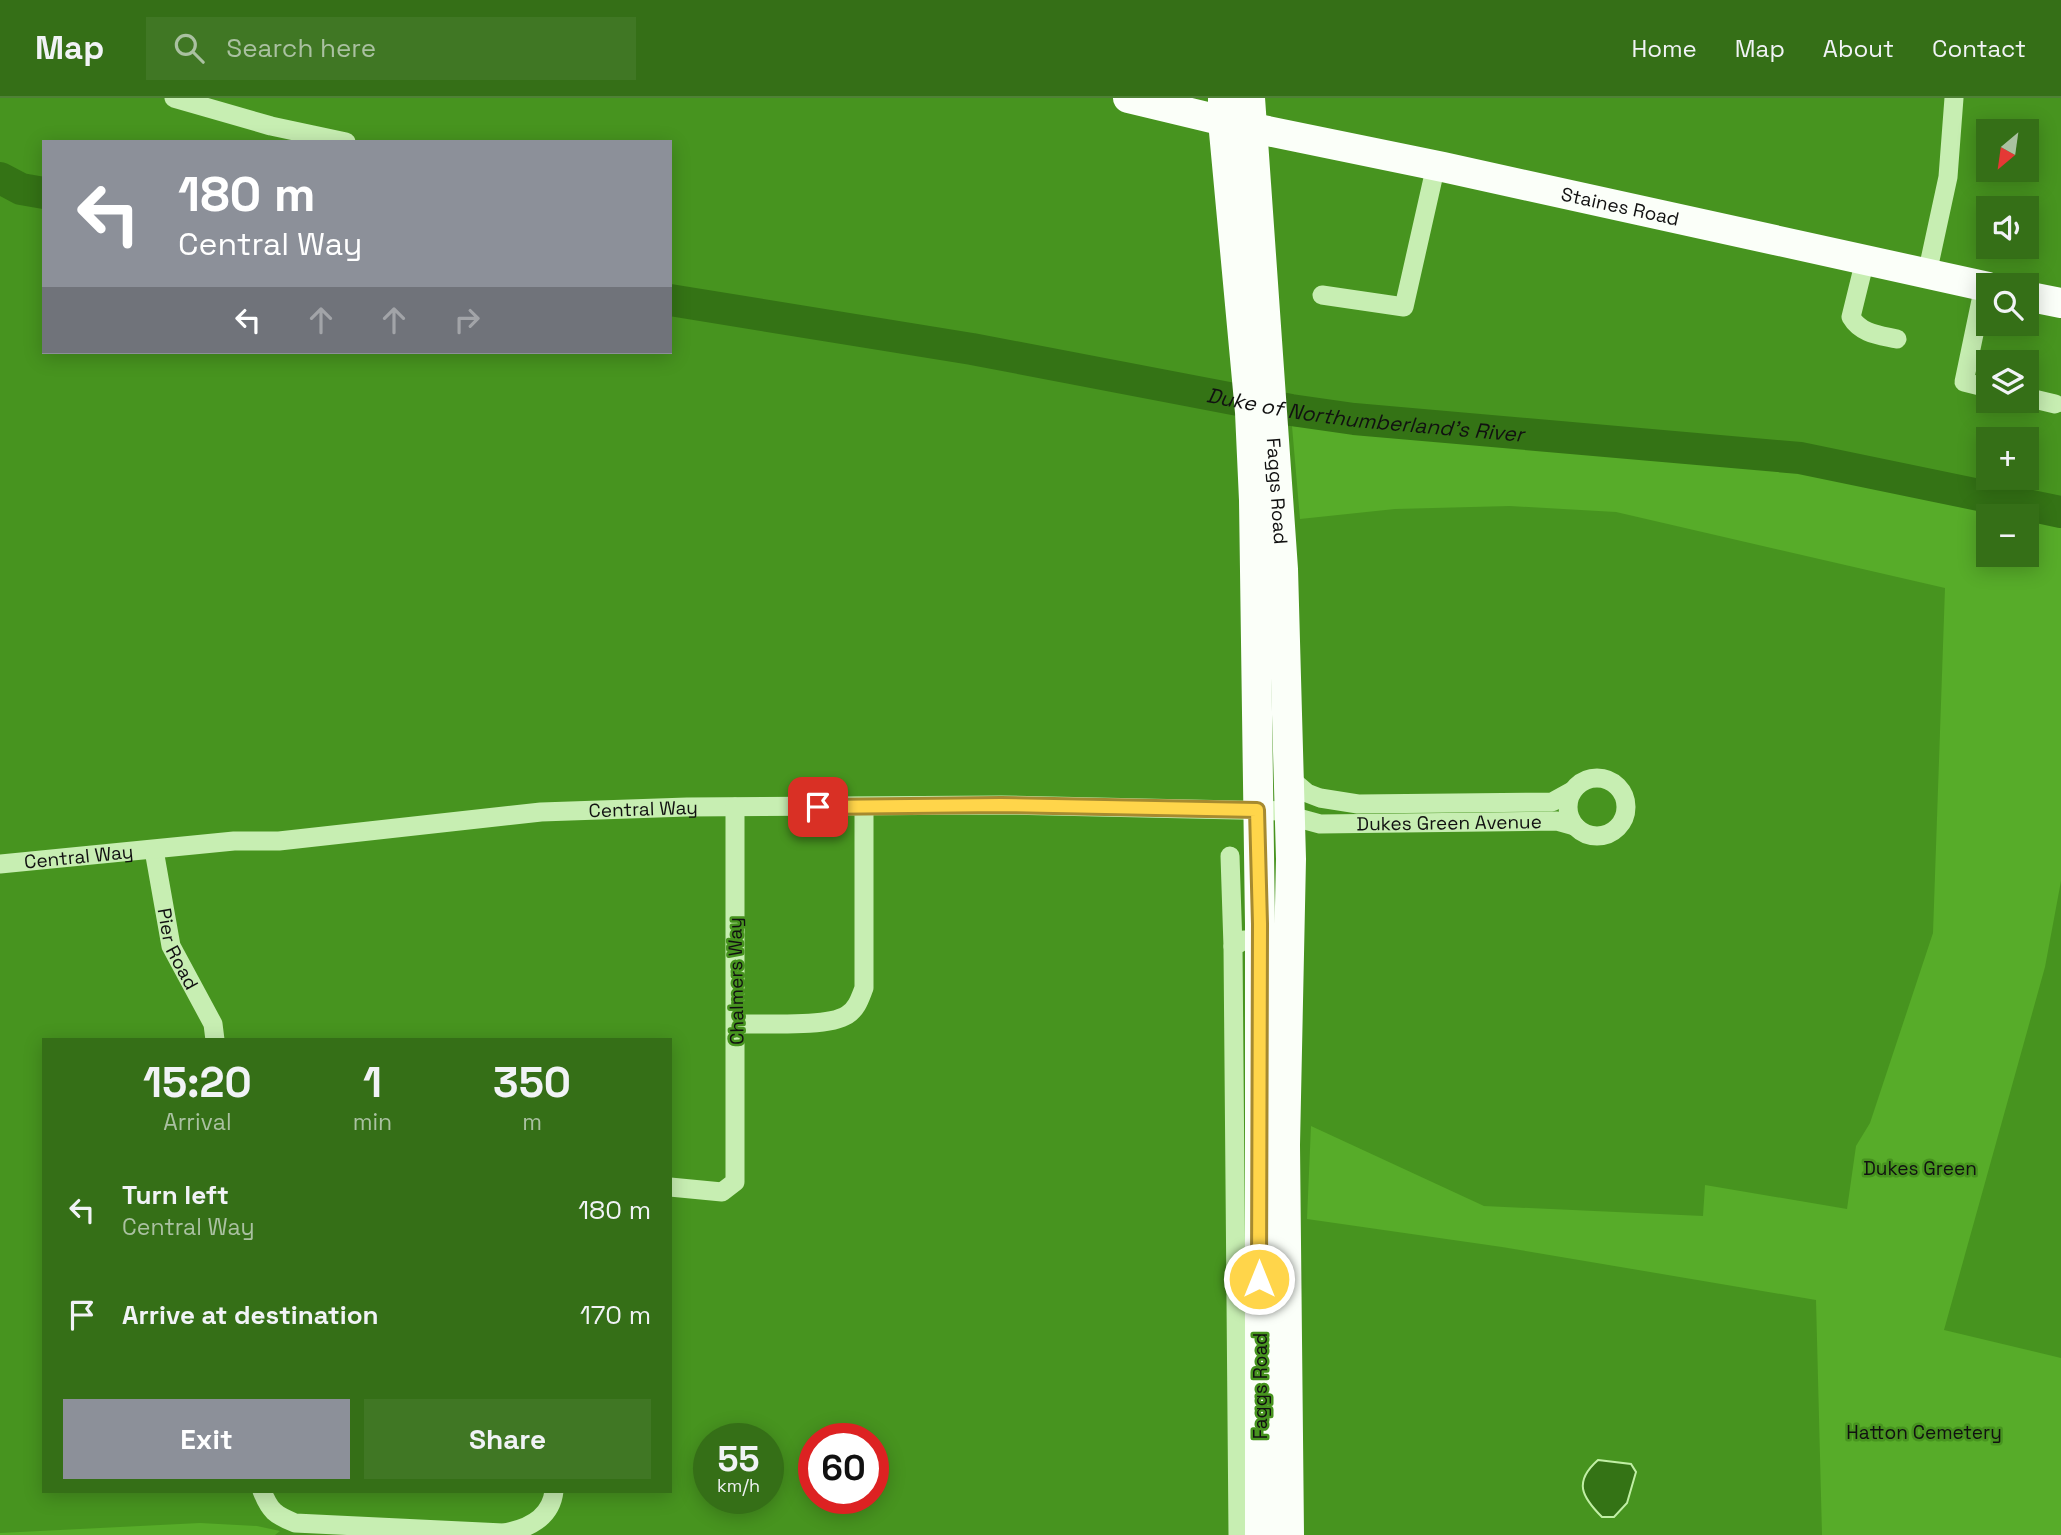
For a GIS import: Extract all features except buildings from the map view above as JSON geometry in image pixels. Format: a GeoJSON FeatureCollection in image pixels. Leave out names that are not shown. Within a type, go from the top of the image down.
{"type":"FeatureCollection","features":[{"type":"Feature","properties":{"kind":"main road"},"geometry":{"type":"LineString","coordinates":[[1128,98],[1223,109]]}},
{"type":"Feature","properties":{"kind":"main road","name":"Faggs Road"},"geometry":{"type":"LineString","coordinates":[[1250,98],[1253,128],[1254,337],[1250,412],[1283,569],[1285,676],[1272,794],[1251,937],[1260,1535]]}},
{"type":"Feature","properties":{"kind":"main road","name":"Staines Road"},"geometry":{"type":"LineString","coordinates":[[1223,109],[1253,128],[1436,165],[1976,285]]}},
{"type":"Feature","properties":{"kind":"main road","name":"Faggs Road"},"geometry":{"type":"LineString","coordinates":[[1223,109],[1254,337]]}},
{"type":"Feature","properties":{"kind":"main road"},"geometry":{"type":"LineString","coordinates":[[2039,299],[2061,303]]}},
{"type":"Feature","properties":{"kind":"main road","name":"Faggs Road"},"geometry":{"type":"LineString","coordinates":[[1267,499],[1272,794],[1291,859],[1285,1145],[1289,1535]]}},
{"type":"Feature","properties":{"kind":"street"},"geometry":{"type":"LineString","coordinates":[[174,98],[271,126],[337,140]]}},
{"type":"Feature","properties":{"kind":"street"},"geometry":{"type":"LineString","coordinates":[[1927,274],[1948,177],[1954,98]]}},
{"type":"Feature","properties":{"kind":"street"},"geometry":{"type":"LineString","coordinates":[[1322,295],[1404,307],[1436,165]]}},
{"type":"Feature","properties":{"kind":"street"},"geometry":{"type":"LineString","coordinates":[[1865,260],[1851,317],[1857,327],[1867,332],[1897,339]]}},
{"type":"Feature","properties":{"kind":"street"},"geometry":{"type":"LineString","coordinates":[[1976,330],[1964,382],[1976,385]]}},
{"type":"Feature","properties":{"kind":"street"},"geometry":{"type":"LineString","coordinates":[[2039,400],[2055,404]]}},
{"type":"Feature","properties":{"kind":"street"},"geometry":{"type":"LineString","coordinates":[[1602,778],[1612,782],[1619,789],[1626,807],[1620,824],[1607,834],[1590,835],[1575,826],[1568,807],[1572,791],[1585,780],[1602,778]]}},
{"type":"Feature","properties":{"kind":"street","name":"Dukes Green Avenue"},"geometry":{"type":"LineString","coordinates":[[1272,794],[1309,805],[1552,802],[1572,791]]}},
{"type":"Feature","properties":{"kind":"street","name":"Dukes Green Avenue"},"geometry":{"type":"LineString","coordinates":[[1272,794],[1307,793],[1320,798],[1358,804]]}},
{"type":"Feature","properties":{"kind":"street"},"geometry":{"type":"LineString","coordinates":[[1272,794],[1308,822],[1320,824]]}},
{"type":"Feature","properties":{"kind":"street","name":"Central Way"},"geometry":{"type":"LineString","coordinates":[[0,864],[233,841],[279,841],[541,812],[1001,805],[1272,794]]}},
{"type":"Feature","properties":{"kind":"street","name":"Chalmers Way"},"geometry":{"type":"LineString","coordinates":[[672,1187],[722,1192],[735,1182],[735,807]]}},
{"type":"Feature","properties":{"kind":"street"},"geometry":{"type":"LineString","coordinates":[[737,1024],[826,1022],[846,1016],[858,1005],[864,988],[864,807]]}},
{"type":"Feature","properties":{"kind":"street","name":"Dukes Green Avenue"},"geometry":{"type":"LineString","coordinates":[[1320,824],[1558,821],[1575,826]]}},
{"type":"Feature","properties":{"kind":"street"},"geometry":{"type":"LineString","coordinates":[[1291,859],[1300,839],[1320,824]]}},
{"type":"Feature","properties":{"kind":"street","name":"Pier Road"},"geometry":{"type":"LineString","coordinates":[[154,850],[171,946],[213,1024],[215,1038]]}},
{"type":"Feature","properties":{"kind":"street"},"geometry":{"type":"LineString","coordinates":[[1230,856],[1251,937],[1238,1535]]}},
{"type":"Feature","properties":{"kind":"street"},"geometry":{"type":"LineString","coordinates":[[263,1493],[267,1504],[277,1516],[295,1523],[381,1531],[503,1533],[517,1531],[542,1517],[549,1509],[553,1493]]}},
{"type":"Feature","properties":{"kind":"green space","name":"Dukes Green"},"geometry":{"type":"Polygon","coordinates":[[[1292,426],[1687,456],[1876,484],[1976,505],[1976,567],[2039,567],[2039,518],[2061,523],[2061,881],[2045,967],[1944,1330],[2061,1358],[2061,1535],[1822,1535],[1816,1300],[1502,1247],[1307,1219],[1311,1126],[1484,1206],[1703,1216],[1705,1185],[1847,1209],[1856,1146],[1870,1123],[1933,933],[1945,588],[1616,512],[1510,506],[1395,509],[1300,519],[1292,426]]]}},
{"type":"Feature","properties":{"kind":"green space"},"geometry":{"type":"Polygon","coordinates":[[[200,1523],[257,1526],[280,1531],[275,1535],[0,1535],[0,1533],[200,1523]]]}},
{"type":"Feature","properties":{"kind":"shaded area"},"geometry":{"type":"Polygon","coordinates":[[[1598,1460],[1631,1464],[1636,1472],[1627,1503],[1614,1517],[1602,1517],[1589,1503],[1583,1489],[1585,1475],[1598,1460]]]}},
{"type":"Feature","properties":{"kind":"waterway","name":"Duke of Northumberland's River"},"geometry":{"type":"LineString","coordinates":[[0,178],[21,189],[42,193]]}},
{"type":"Feature","properties":{"kind":"waterway","name":"Duke of Northumberland's River"},"geometry":{"type":"LineString","coordinates":[[672,300],[972,349],[1291,410],[1354,419],[1800,458],[2061,512]]}},
{"type":"Feature","properties":{"kind":"route"},"geometry":{"type":"LineString","coordinates":[[818,807],[1001,805],[1257,810],[1260,924],[1259,1279]]}},
{"type":"Feature","properties":{"kind":"park label","name":"Hatton Cemetery"},"geometry":{"type":"Point","coordinates":[1924,1432]}}]}
